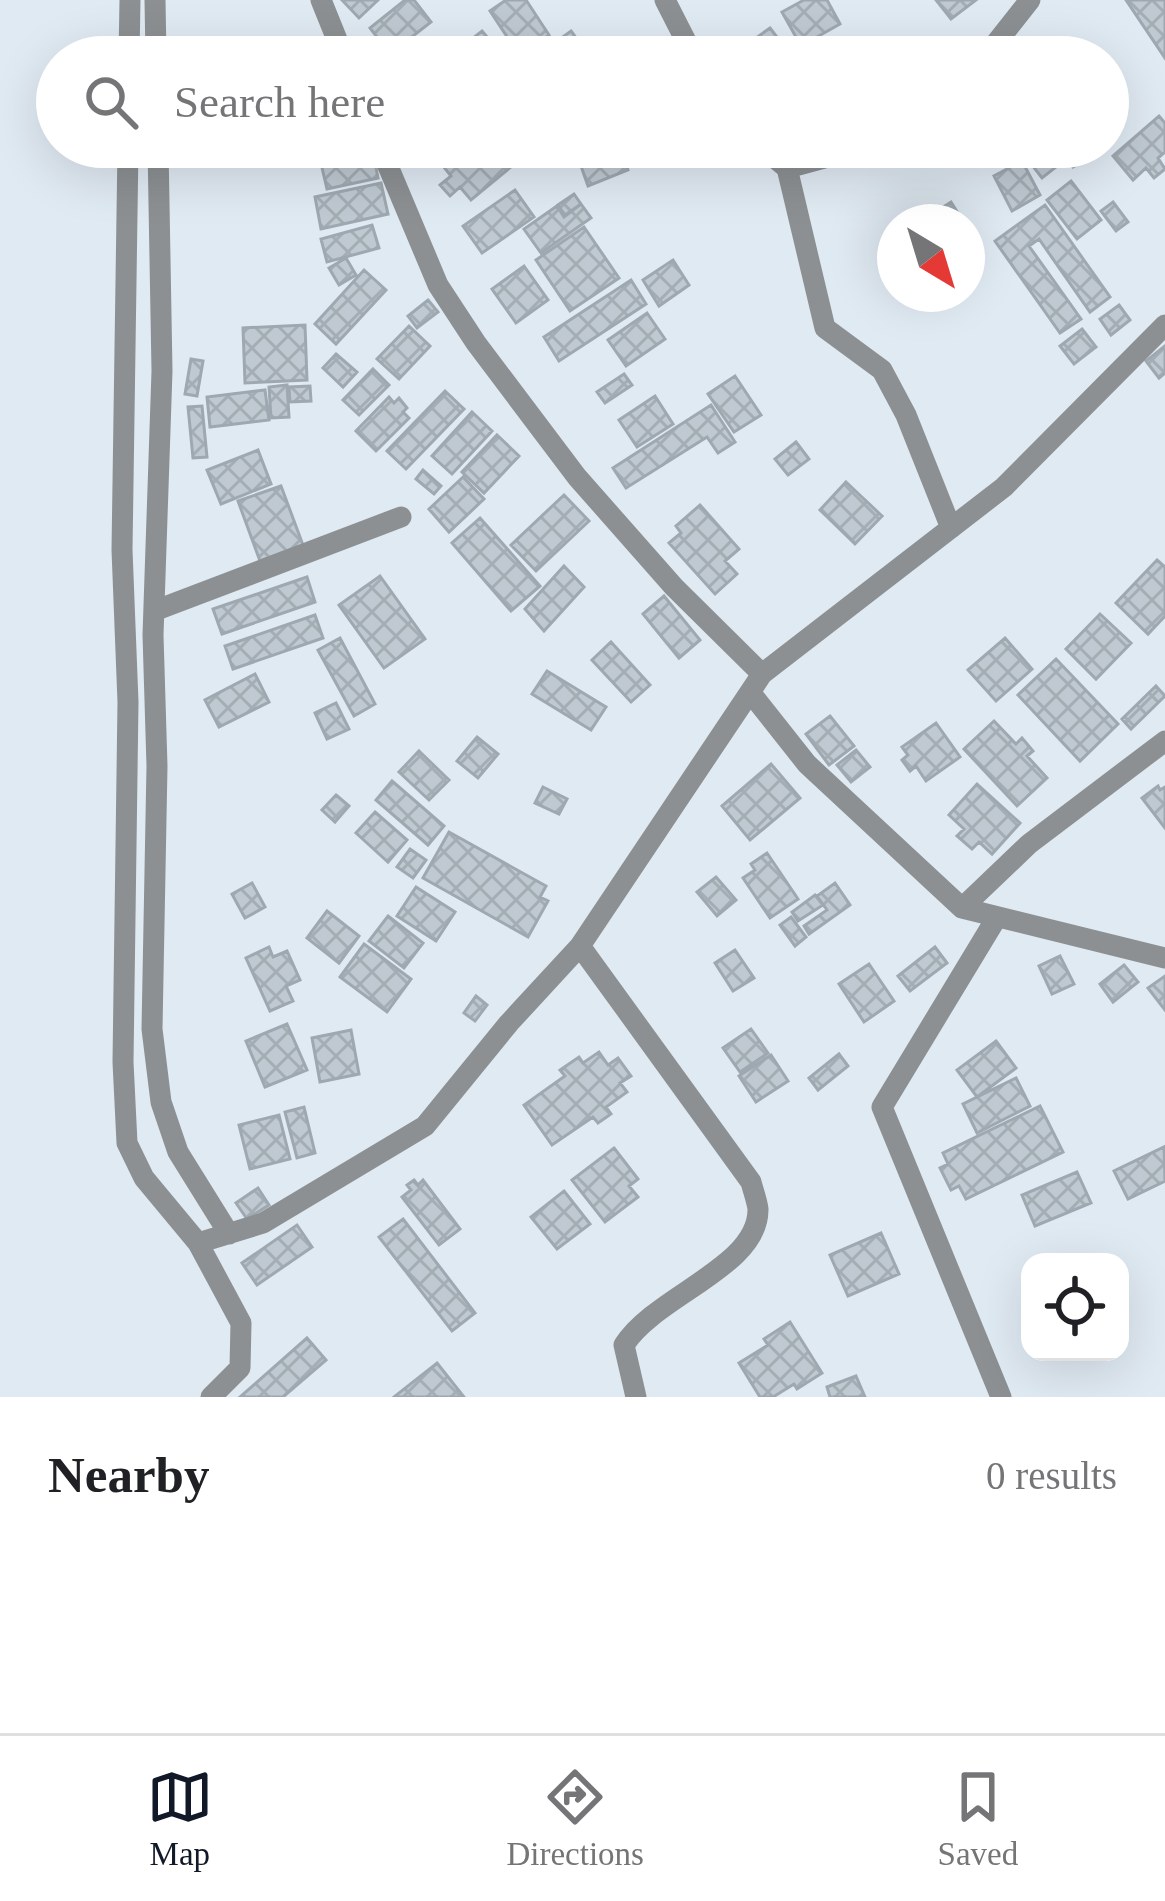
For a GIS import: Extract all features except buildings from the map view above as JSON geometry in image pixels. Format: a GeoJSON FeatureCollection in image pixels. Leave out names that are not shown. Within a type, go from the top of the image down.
{"type":"FeatureCollection","features":[{"type":"Feature","properties":{"kind":"street"},"geometry":{"type":"LineString","coordinates":[[129,36],[130,0]]}},
{"type":"Feature","properties":{"kind":"street"},"geometry":{"type":"LineString","coordinates":[[155,0],[156,36]]}},
{"type":"Feature","properties":{"kind":"street"},"geometry":{"type":"LineString","coordinates":[[320,0],[335,36]]}},
{"type":"Feature","properties":{"kind":"street"},"geometry":{"type":"LineString","coordinates":[[664,0],[683,36]]}},
{"type":"Feature","properties":{"kind":"street"},"geometry":{"type":"LineString","coordinates":[[1002,36],[1030,0]]}},
{"type":"Feature","properties":{"kind":"street"},"geometry":{"type":"LineString","coordinates":[[128,168],[122,550],[128,702],[123,1062],[128,1142],[144,1178],[198,1244],[241,1323],[240,1369],[212,1397]]}},
{"type":"Feature","properties":{"kind":"street"},"geometry":{"type":"LineString","coordinates":[[158,168],[162,371],[154,611],[157,766],[152,1029],[160,1102],[178,1152],[229,1234]]}},
{"type":"Feature","properties":{"kind":"street"},"geometry":{"type":"LineString","coordinates":[[389,168],[437,285],[476,343],[577,477],[756,683],[807,764],[962,908],[1165,958]]}},
{"type":"Feature","properties":{"kind":"street"},"geometry":{"type":"LineString","coordinates":[[787,168],[825,328],[883,370],[951,529]]}},
{"type":"Feature","properties":{"kind":"street"},"geometry":{"type":"LineString","coordinates":[[198,1244],[263,1223],[425,1126],[580,946],[756,683],[1004,488],[1165,325]]}},
{"type":"Feature","properties":{"kind":"street"},"geometry":{"type":"LineString","coordinates":[[154,611],[400,518]]}},
{"type":"Feature","properties":{"kind":"street"},"geometry":{"type":"LineString","coordinates":[[962,908],[1028,844],[1165,741]]}},
{"type":"Feature","properties":{"kind":"street"},"geometry":{"type":"LineString","coordinates":[[998,917],[883,1107],[1000,1397]]}},
{"type":"Feature","properties":{"kind":"street"},"geometry":{"type":"LineString","coordinates":[[580,946],[751,1182],[758,1210],[752,1235],[719,1272],[661,1306],[624,1345],[636,1397]]}}]}
